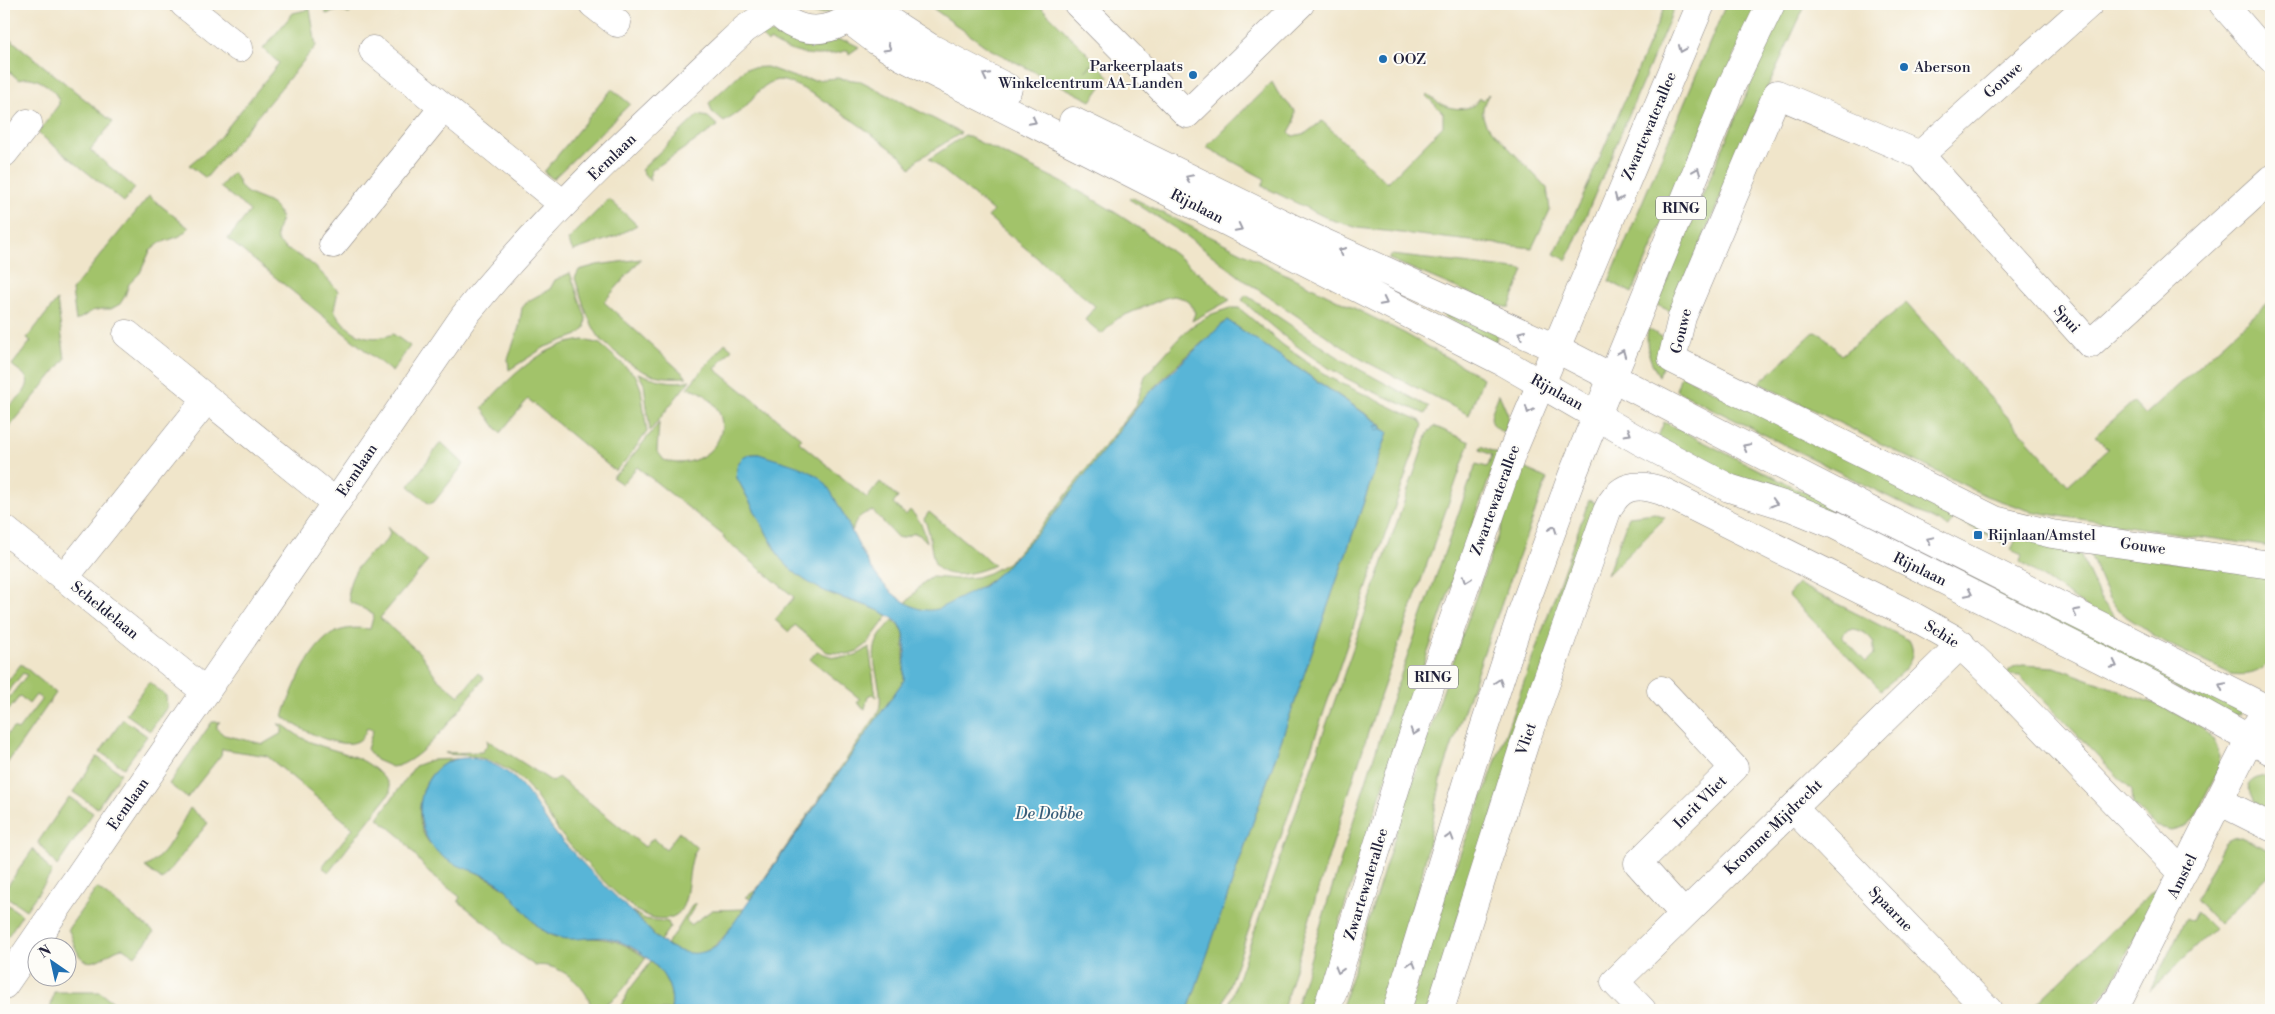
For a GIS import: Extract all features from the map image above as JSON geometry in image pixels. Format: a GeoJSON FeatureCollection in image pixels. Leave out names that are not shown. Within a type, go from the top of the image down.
{"type":"FeatureCollection","features":[{"type":"Feature","properties":{"kind":"street"},"geometry":{"type":"LineString","coordinates":[[184,4],[239,48]]}},
{"type":"Feature","properties":{"kind":"street"},"geometry":{"type":"LineString","coordinates":[[593,4],[617,24]]}},
{"type":"Feature","properties":{"kind":"street"},"geometry":{"type":"LineString","coordinates":[[1078,4],[1187,114],[1300,4]]}},
{"type":"Feature","properties":{"kind":"street","name":"Zwartewaterallee"},"geometry":{"type":"LineString","coordinates":[[1327,1010],[1402,764],[1513,450],[1702,4]]}},
{"type":"Feature","properties":{"kind":"street","name":"RING"},"geometry":{"type":"LineString","coordinates":[[1397,1010],[1472,765],[1522,612],[1572,476],[1733,82],[1771,4]]}},
{"type":"Feature","properties":{"kind":"street","name":"Gouwe"},"geometry":{"type":"LineString","coordinates":[[2088,4],[1920,155],[1777,94],[1682,317],[1672,359],[1995,520],[2052,534],[2271,565]]}},
{"type":"Feature","properties":{"kind":"street"},"geometry":{"type":"LineString","coordinates":[[2223,4],[2271,59]]}},
{"type":"Feature","properties":{"kind":"street"},"geometry":{"type":"LineString","coordinates":[[773,6],[788,22],[805,29],[823,30],[858,9]]}},
{"type":"Feature","properties":{"kind":"street","name":"Eemlaan"},"geometry":{"type":"LineString","coordinates":[[4,985],[465,315],[503,268],[563,204],[745,28],[773,6]]}},
{"type":"Feature","properties":{"kind":"street","name":"Rijnlaan"},"geometry":{"type":"LineString","coordinates":[[858,9],[1138,154],[1296,230],[1555,348],[2269,705]]}},
{"type":"Feature","properties":{"kind":"street","name":"Rijnlaan"},"geometry":{"type":"LineString","coordinates":[[858,9],[877,41],[901,56],[1036,123],[1540,383],[1640,441],[1729,488],[1793,508],[1835,525],[2160,688],[2260,745]]}},
{"type":"Feature","properties":{"kind":"street"},"geometry":{"type":"LineString","coordinates":[[373,50],[563,204]]}},
{"type":"Feature","properties":{"kind":"street"},"geometry":{"type":"LineString","coordinates":[[333,244],[444,108]]}},
{"type":"Feature","properties":{"kind":"street"},"geometry":{"type":"LineString","coordinates":[[4,153],[28,124]]}},
{"type":"Feature","properties":{"kind":"street","name":"Spui"},"geometry":{"type":"LineString","coordinates":[[1920,155],[2090,344],[2271,179]]}},
{"type":"Feature","properties":{"kind":"street"},"geometry":{"type":"LineString","coordinates":[[127,334],[335,502]]}},
{"type":"Feature","properties":{"kind":"street"},"geometry":{"type":"LineString","coordinates":[[64,578],[207,399]]}},
{"type":"Feature","properties":{"kind":"street","name":"Schie"},"geometry":{"type":"LineString","coordinates":[[1638,486],[1662,491],[1911,615],[1960,644],[2183,873]]}},
{"type":"Feature","properties":{"kind":"street","name":"Vliet"},"geometry":{"type":"LineString","coordinates":[[1440,1010],[1524,742],[1607,511],[1620,492],[1638,486]]}},
{"type":"Feature","properties":{"kind":"street","name":"Scheldelaan"},"geometry":{"type":"LineString","coordinates":[[5,532],[206,692]]}},
{"type":"Feature","properties":{"kind":"street","name":"Kromme Mijdrecht"},"geometry":{"type":"LineString","coordinates":[[1642,1010],[1615,982],[1683,913],[1960,644]]}},
{"type":"Feature","properties":{"kind":"street","name":"Inrit Vliet"},"geometry":{"type":"LineString","coordinates":[[1661,690],[1734,768],[1638,862],[1683,913]]}},
{"type":"Feature","properties":{"kind":"street","name":"Amstel"},"geometry":{"type":"LineString","coordinates":[[2122,1006],[2183,873],[2219,801],[2260,745],[2269,705]]}},
{"type":"Feature","properties":{"kind":"street"},"geometry":{"type":"LineString","coordinates":[[2219,801],[2271,827]]}},
{"type":"Feature","properties":{"kind":"street","name":"Spaarne"},"geometry":{"type":"LineString","coordinates":[[1793,808],[1988,1010]]}},
{"type":"Feature","properties":{"kind":"green space"},"geometry":{"type":"Polygon","coordinates":[[[325,4],[357,4],[349,14],[340,10],[326,14],[325,4]]]}},
{"type":"Feature","properties":{"kind":"green space"},"geometry":{"type":"Polygon","coordinates":[[[792,4],[843,4],[830,11],[817,14],[804,11],[792,4]]]}},
{"type":"Feature","properties":{"kind":"green space"},"geometry":{"type":"Polygon","coordinates":[[[927,4],[1038,4],[1095,61],[1085,71],[1095,62],[1109,76],[1091,101],[988,48],[927,4]]]}},
{"type":"Feature","properties":{"kind":"green space"},"geometry":{"type":"Polygon","coordinates":[[[1666,4],[1676,4],[1567,260],[1554,254],[1581,201],[1666,4]]]}},
{"type":"Feature","properties":{"kind":"green space"},"geometry":{"type":"Polygon","coordinates":[[[1726,4],[1757,4],[1632,293],[1609,281],[1726,4]]]}},
{"type":"Feature","properties":{"kind":"green space"},"geometry":{"type":"Polygon","coordinates":[[[1786,4],[1806,4],[1758,108],[1672,312],[1657,305],[1719,156],[1786,4]]]}},
{"type":"Feature","properties":{"kind":"green space"},"geometry":{"type":"Polygon","coordinates":[[[310,9],[316,46],[206,178],[189,165],[215,143],[279,63],[263,49],[293,13],[310,9]]]}},
{"type":"Feature","properties":{"kind":"green space"},"geometry":{"type":"Polygon","coordinates":[[[779,33],[847,41],[859,47],[849,54],[848,50],[818,55],[798,53],[770,40],[768,43],[761,36],[779,33]]]}},
{"type":"Feature","properties":{"kind":"green space"},"geometry":{"type":"Polygon","coordinates":[[[4,34],[113,122],[90,150],[135,188],[124,202],[38,133],[59,104],[58,99],[50,88],[38,80],[24,78],[19,80],[4,67],[4,34]]]}},
{"type":"Feature","properties":{"kind":"green space"},"geometry":{"type":"Polygon","coordinates":[[[767,67],[797,78],[814,80],[837,78],[861,81],[961,133],[917,160],[911,168],[901,156],[838,110],[818,97],[784,81],[769,83],[743,109],[724,122],[712,112],[709,103],[746,68],[767,67]]]}},
{"type":"Feature","properties":{"kind":"green space"},"geometry":{"type":"Polygon","coordinates":[[[1272,82],[1278,93],[1295,111],[1294,123],[1289,132],[1293,136],[1306,133],[1322,121],[1387,183],[1443,126],[1443,113],[1426,96],[1428,94],[1437,102],[1448,107],[1460,109],[1473,105],[1480,98],[1483,100],[1489,94],[1483,109],[1486,124],[1547,188],[1550,210],[1532,248],[1358,228],[1329,219],[1262,186],[1265,179],[1206,147],[1272,82]]]}},
{"type":"Feature","properties":{"kind":"green space"},"geometry":{"type":"Polygon","coordinates":[[[612,89],[630,104],[553,179],[544,172],[612,89]]]}},
{"type":"Feature","properties":{"kind":"green space"},"geometry":{"type":"Polygon","coordinates":[[[698,115],[708,117],[718,126],[652,170],[649,177],[650,181],[641,170],[698,115]]]}},
{"type":"Feature","properties":{"kind":"green space"},"geometry":{"type":"Polygon","coordinates":[[[965,135],[1056,179],[1108,208],[1171,251],[1230,300],[1192,321],[1195,313],[1190,303],[1185,299],[1174,296],[1165,298],[1116,319],[1102,334],[1085,320],[1095,306],[988,217],[993,211],[929,159],[965,135]]]}},
{"type":"Feature","properties":{"kind":"green space"},"geometry":{"type":"Polygon","coordinates":[[[233,172],[246,192],[268,202],[277,209],[281,221],[277,229],[277,236],[282,246],[313,265],[338,291],[334,310],[345,325],[367,337],[384,337],[393,334],[410,346],[392,372],[228,239],[250,211],[220,187],[233,172]]]}},
{"type":"Feature","properties":{"kind":"green space"},"geometry":{"type":"Polygon","coordinates":[[[149,196],[189,228],[180,236],[160,243],[150,251],[140,273],[129,284],[120,304],[111,309],[92,311],[76,321],[72,290],[149,196]]]}},
{"type":"Feature","properties":{"kind":"green space"},"geometry":{"type":"Polygon","coordinates":[[[1131,197],[1404,333],[1483,378],[1469,415],[1361,359],[1248,283],[1184,234],[1129,199],[1131,197]]]}},
{"type":"Feature","properties":{"kind":"green space"},"geometry":{"type":"Polygon","coordinates":[[[609,199],[637,225],[617,236],[573,251],[568,240],[609,199]]]}},
{"type":"Feature","properties":{"kind":"green space"},"geometry":{"type":"Polygon","coordinates":[[[1392,255],[1524,270],[1509,308],[1497,305],[1389,259],[1392,255]]]}},
{"type":"Feature","properties":{"kind":"green space"},"geometry":{"type":"Polygon","coordinates":[[[641,259],[604,302],[687,377],[665,377],[648,373],[632,365],[602,340],[592,326],[575,278],[579,270],[597,265],[641,259]]]}},
{"type":"Feature","properties":{"kind":"green space"},"geometry":{"type":"Polygon","coordinates":[[[570,273],[586,318],[585,328],[578,335],[545,347],[509,370],[508,359],[519,327],[522,308],[528,301],[550,289],[555,280],[570,273]]]}},
{"type":"Feature","properties":{"kind":"green space"},"geometry":{"type":"Polygon","coordinates":[[[1246,295],[1344,361],[1429,407],[1425,414],[1373,392],[1330,369],[1278,332],[1242,300],[1246,295]]]}},
{"type":"Feature","properties":{"kind":"green space"},"geometry":{"type":"Polygon","coordinates":[[[57,300],[65,359],[4,434],[4,409],[24,392],[27,383],[26,377],[12,365],[31,341],[27,338],[57,300]]]}},
{"type":"Feature","properties":{"kind":"green space"},"geometry":{"type":"Polygon","coordinates":[[[2271,300],[2271,547],[2030,511],[1986,496],[1759,383],[1814,332],[1822,334],[1841,355],[1906,303],[2068,485],[2108,449],[2095,436],[2133,402],[2145,415],[2271,300]]]}},
{"type":"Feature","properties":{"kind":"green space"},"geometry":{"type":"Polygon","coordinates":[[[1230,308],[1239,308],[1283,345],[1330,378],[1421,421],[1423,425],[1221,1010],[1188,1010],[1388,432],[1383,429],[1381,424],[1227,320],[1147,395],[1060,509],[1011,563],[984,585],[938,609],[924,611],[906,603],[923,583],[932,577],[957,579],[977,577],[1009,562],[1046,521],[1136,405],[1145,376],[1192,326],[1212,314],[1230,308]]]}},
{"type":"Feature","properties":{"kind":"green space"},"geometry":{"type":"Polygon","coordinates":[[[1444,313],[1498,334],[1494,345],[1444,316],[1444,313]]]}},
{"type":"Feature","properties":{"kind":"green space"},"geometry":{"type":"Polygon","coordinates":[[[1648,329],[1664,338],[1663,364],[1659,376],[1649,353],[1648,329]]]}},
{"type":"Feature","properties":{"kind":"green space"},"geometry":{"type":"Polygon","coordinates":[[[584,340],[600,344],[636,376],[641,389],[647,432],[627,459],[615,471],[528,399],[500,433],[482,408],[515,374],[540,355],[554,348],[584,340]]]}},
{"type":"Feature","properties":{"kind":"green space"},"geometry":{"type":"Polygon","coordinates":[[[725,343],[732,349],[715,369],[801,438],[799,442],[867,498],[880,482],[898,497],[893,504],[906,515],[910,510],[923,528],[927,542],[915,533],[901,538],[897,537],[873,511],[865,513],[859,518],[852,531],[831,492],[812,473],[759,454],[750,454],[739,462],[737,478],[780,558],[801,578],[818,588],[873,608],[888,616],[866,645],[858,651],[848,654],[827,652],[795,625],[789,632],[775,620],[794,597],[723,538],[724,536],[637,467],[622,484],[612,477],[621,470],[659,423],[657,451],[664,460],[678,463],[691,461],[703,456],[713,448],[722,426],[719,413],[706,396],[697,390],[687,388],[725,343]]]}},
{"type":"Feature","properties":{"kind":"green space"},"geometry":{"type":"Polygon","coordinates":[[[638,373],[670,382],[690,380],[650,431],[644,384],[638,373]]]}},
{"type":"Feature","properties":{"kind":"green space"},"geometry":{"type":"Polygon","coordinates":[[[1681,375],[2010,536],[2007,545],[1954,518],[1949,527],[1683,394],[1676,390],[1681,375]]]}},
{"type":"Feature","properties":{"kind":"green space"},"geometry":{"type":"Polygon","coordinates":[[[1499,394],[1508,415],[1506,434],[1494,426],[1491,417],[1499,394]]]}},
{"type":"Feature","properties":{"kind":"green space"},"geometry":{"type":"Polygon","coordinates":[[[1664,422],[1797,489],[1873,519],[1992,578],[1985,592],[1754,489],[1658,437],[1664,422]]]}},
{"type":"Feature","properties":{"kind":"green space"},"geometry":{"type":"Polygon","coordinates":[[[1434,426],[1470,442],[1376,708],[1318,890],[1283,1010],[1227,1010],[1428,433],[1434,426]]]}},
{"type":"Feature","properties":{"kind":"green space"},"geometry":{"type":"Polygon","coordinates":[[[441,442],[464,464],[434,502],[429,504],[409,486],[441,442]]]}},
{"type":"Feature","properties":{"kind":"green space"},"geometry":{"type":"Polygon","coordinates":[[[1481,446],[1498,454],[1401,731],[1313,1010],[1295,1010],[1394,694],[1476,464],[1487,467],[1492,455],[1480,450],[1481,446]]]}},
{"type":"Feature","properties":{"kind":"green space"},"geometry":{"type":"Polygon","coordinates":[[[1523,467],[1547,479],[1484,652],[1442,775],[1421,880],[1381,1010],[1341,1010],[1383,873],[1428,737],[1523,467]]]}},
{"type":"Feature","properties":{"kind":"green space"},"geometry":{"type":"Polygon","coordinates":[[[1589,500],[1598,504],[1427,1010],[1409,1010],[1445,893],[1489,780],[1589,500]]]}},
{"type":"Feature","properties":{"kind":"green space"},"geometry":{"type":"Polygon","coordinates":[[[929,512],[994,565],[980,571],[962,574],[944,572],[938,568],[934,561],[928,529],[924,519],[929,512]]]}},
{"type":"Feature","properties":{"kind":"green space"},"geometry":{"type":"Polygon","coordinates":[[[1655,513],[1665,518],[1607,575],[1629,516],[1655,513]]]}},
{"type":"Feature","properties":{"kind":"green space"},"geometry":{"type":"Polygon","coordinates":[[[387,527],[428,561],[380,618],[421,654],[437,678],[459,696],[478,673],[484,678],[442,731],[429,744],[404,764],[392,767],[376,760],[367,749],[373,730],[367,728],[363,737],[358,741],[341,743],[330,741],[308,732],[283,716],[303,669],[318,646],[340,630],[353,628],[370,629],[374,614],[350,602],[350,583],[360,564],[389,537],[390,533],[387,527]]]}},
{"type":"Feature","properties":{"kind":"green space"},"geometry":{"type":"Polygon","coordinates":[[[2017,537],[2078,549],[2100,598],[2116,619],[2092,611],[2020,562],[2022,555],[2011,550],[2017,537]]]}},
{"type":"Feature","properties":{"kind":"green space"},"geometry":{"type":"Polygon","coordinates":[[[2089,552],[2271,574],[2271,659],[2263,668],[2253,673],[2243,675],[2231,674],[2164,642],[2118,611],[2108,597],[2089,552]]]}},
{"type":"Feature","properties":{"kind":"green space"},"geometry":{"type":"Polygon","coordinates":[[[1998,581],[2242,711],[2241,714],[2228,715],[1991,595],[1998,581]]]}},
{"type":"Feature","properties":{"kind":"green space"},"geometry":{"type":"Polygon","coordinates":[[[1798,584],[1909,640],[1912,648],[1910,662],[1881,690],[1788,595],[1798,584]],[[1851,629],[1841,636],[1866,662],[1874,654],[1874,643],[1864,633],[1851,629]]]}},
{"type":"Feature","properties":{"kind":"green space"},"geometry":{"type":"Polygon","coordinates":[[[893,620],[900,626],[904,634],[904,680],[750,899],[746,897],[757,889],[878,713],[880,694],[874,657],[875,648],[878,639],[893,620]]]}},
{"type":"Feature","properties":{"kind":"green space"},"geometry":{"type":"Polygon","coordinates":[[[869,647],[876,697],[872,694],[868,696],[865,709],[857,703],[860,699],[810,659],[817,651],[831,656],[844,657],[857,654],[869,647]]]}},
{"type":"Feature","properties":{"kind":"green space"},"geometry":{"type":"Polygon","coordinates":[[[21,664],[56,693],[4,768],[4,738],[13,728],[18,730],[42,699],[36,695],[29,704],[20,696],[4,716],[4,704],[27,675],[23,673],[4,697],[4,686],[21,664]]]}},
{"type":"Feature","properties":{"kind":"green space"},"geometry":{"type":"Polygon","coordinates":[[[2023,665],[2055,667],[2163,707],[2201,727],[2214,740],[2220,757],[2218,771],[2194,819],[2186,826],[2171,830],[2155,826],[2133,804],[2132,791],[2020,676],[2009,675],[2007,672],[2013,667],[2023,665]]]}},
{"type":"Feature","properties":{"kind":"green space"},"geometry":{"type":"Polygon","coordinates":[[[149,682],[166,696],[167,707],[150,731],[126,714],[149,682]]]}},
{"type":"Feature","properties":{"kind":"green space"},"geometry":{"type":"Polygon","coordinates":[[[123,719],[147,736],[124,768],[100,752],[123,719]]]}},
{"type":"Feature","properties":{"kind":"green space"},"geometry":{"type":"Polygon","coordinates":[[[212,722],[220,722],[217,724],[217,729],[224,735],[263,744],[282,733],[282,727],[278,724],[283,725],[309,741],[367,763],[387,781],[390,793],[329,872],[322,867],[353,828],[267,756],[222,749],[221,755],[187,798],[169,784],[212,722]]]}},
{"type":"Feature","properties":{"kind":"green space"},"geometry":{"type":"Polygon","coordinates":[[[487,740],[553,782],[558,777],[645,847],[653,838],[666,849],[679,832],[697,848],[693,855],[687,893],[681,910],[672,917],[660,919],[647,916],[635,909],[602,879],[571,846],[530,789],[516,775],[483,759],[468,755],[445,753],[482,752],[488,744],[487,740]]]}},
{"type":"Feature","properties":{"kind":"green space"},"geometry":{"type":"Polygon","coordinates":[[[97,757],[121,773],[97,808],[73,792],[97,757]]]}},
{"type":"Feature","properties":{"kind":"green space"},"geometry":{"type":"Polygon","coordinates":[[[457,759],[439,767],[430,777],[424,788],[420,817],[424,834],[434,847],[447,857],[496,882],[510,893],[541,930],[548,934],[562,938],[614,941],[629,947],[646,958],[616,997],[600,1006],[591,1007],[584,991],[570,977],[553,967],[535,966],[503,943],[498,933],[458,901],[460,897],[429,873],[401,837],[378,818],[415,766],[431,760],[457,759]]]}},
{"type":"Feature","properties":{"kind":"green space"},"geometry":{"type":"Polygon","coordinates":[[[2271,775],[2271,814],[2255,802],[2248,786],[2254,779],[2271,775]]]}},
{"type":"Feature","properties":{"kind":"green space"},"geometry":{"type":"Polygon","coordinates":[[[69,797],[93,813],[57,866],[38,842],[69,797]]]}},
{"type":"Feature","properties":{"kind":"green space"},"geometry":{"type":"Polygon","coordinates":[[[190,808],[208,823],[162,880],[145,867],[166,849],[190,808]]]}},
{"type":"Feature","properties":{"kind":"green space"},"geometry":{"type":"Polygon","coordinates":[[[2241,837],[2271,851],[2271,873],[2219,924],[2196,900],[2225,842],[2241,837]]]}},
{"type":"Feature","properties":{"kind":"green space"},"geometry":{"type":"Polygon","coordinates":[[[33,849],[52,873],[26,910],[4,895],[4,891],[33,849]]]}},
{"type":"Feature","properties":{"kind":"green space"},"geometry":{"type":"Polygon","coordinates":[[[97,888],[154,932],[135,956],[123,948],[101,959],[89,962],[84,960],[78,953],[78,936],[71,936],[68,929],[97,888]]]}},
{"type":"Feature","properties":{"kind":"green space"},"geometry":{"type":"Polygon","coordinates":[[[2155,889],[2158,892],[2112,983],[2090,1010],[2030,1010],[2155,889]]]}},
{"type":"Feature","properties":{"kind":"green space"},"geometry":{"type":"Polygon","coordinates":[[[4,902],[22,915],[4,942],[4,902]]]}},
{"type":"Feature","properties":{"kind":"green space"},"geometry":{"type":"Polygon","coordinates":[[[693,904],[696,904],[686,921],[691,925],[712,910],[744,909],[721,940],[712,948],[703,953],[692,954],[680,952],[666,944],[676,932],[693,904]]]}},
{"type":"Feature","properties":{"kind":"green space"},"geometry":{"type":"Polygon","coordinates":[[[632,911],[645,919],[668,922],[670,927],[660,941],[632,911]]]}},
{"type":"Feature","properties":{"kind":"green space"},"geometry":{"type":"Polygon","coordinates":[[[2197,912],[2214,929],[2150,991],[2186,918],[2193,921],[2197,912]]]}},
{"type":"Feature","properties":{"kind":"green space"},"geometry":{"type":"Polygon","coordinates":[[[651,962],[668,983],[672,1003],[671,1010],[620,1010],[629,990],[651,962]]]}},
{"type":"Feature","properties":{"kind":"green space"},"geometry":{"type":"Polygon","coordinates":[[[54,992],[100,992],[124,1010],[50,1010],[54,992]]]}},
{"type":"Feature","properties":{"kind":"water","name":"De Dobbe"},"geometry":{"type":"Polygon","coordinates":[[[1227,320],[1380,424],[1374,427],[1381,425],[1382,428],[1376,431],[1383,429],[1388,432],[1188,1010],[671,1010],[672,997],[662,973],[643,954],[619,941],[607,938],[571,939],[556,937],[548,933],[535,924],[501,885],[488,877],[446,859],[431,844],[423,827],[420,808],[424,790],[432,775],[445,763],[463,758],[485,761],[500,768],[521,785],[562,841],[660,941],[676,950],[684,952],[700,953],[708,951],[722,940],[904,680],[905,645],[904,634],[900,626],[884,613],[815,586],[785,564],[737,478],[737,468],[741,460],[748,455],[759,454],[798,467],[820,478],[832,493],[867,561],[883,584],[893,594],[913,606],[925,610],[938,609],[984,586],[1005,568],[1048,522],[1147,395],[1227,320]]]}},
{"type":"Feature","properties":{"kind":"place","name":"OOZ"},"geometry":{"type":"Point","coordinates":[1383,59]}},
{"type":"Feature","properties":{"kind":"place","name":"Aberson"},"geometry":{"type":"Point","coordinates":[1904,67]}},
{"type":"Feature","properties":{"kind":"place","name":"Parkeerplaats Winkelcentrum AA-Landen"},"geometry":{"type":"Point","coordinates":[1193,75]}},
{"type":"Feature","properties":{"kind":"place","name":"Rijnlaan/Amstel"},"geometry":{"type":"Point","coordinates":[1978,535]}}]}
